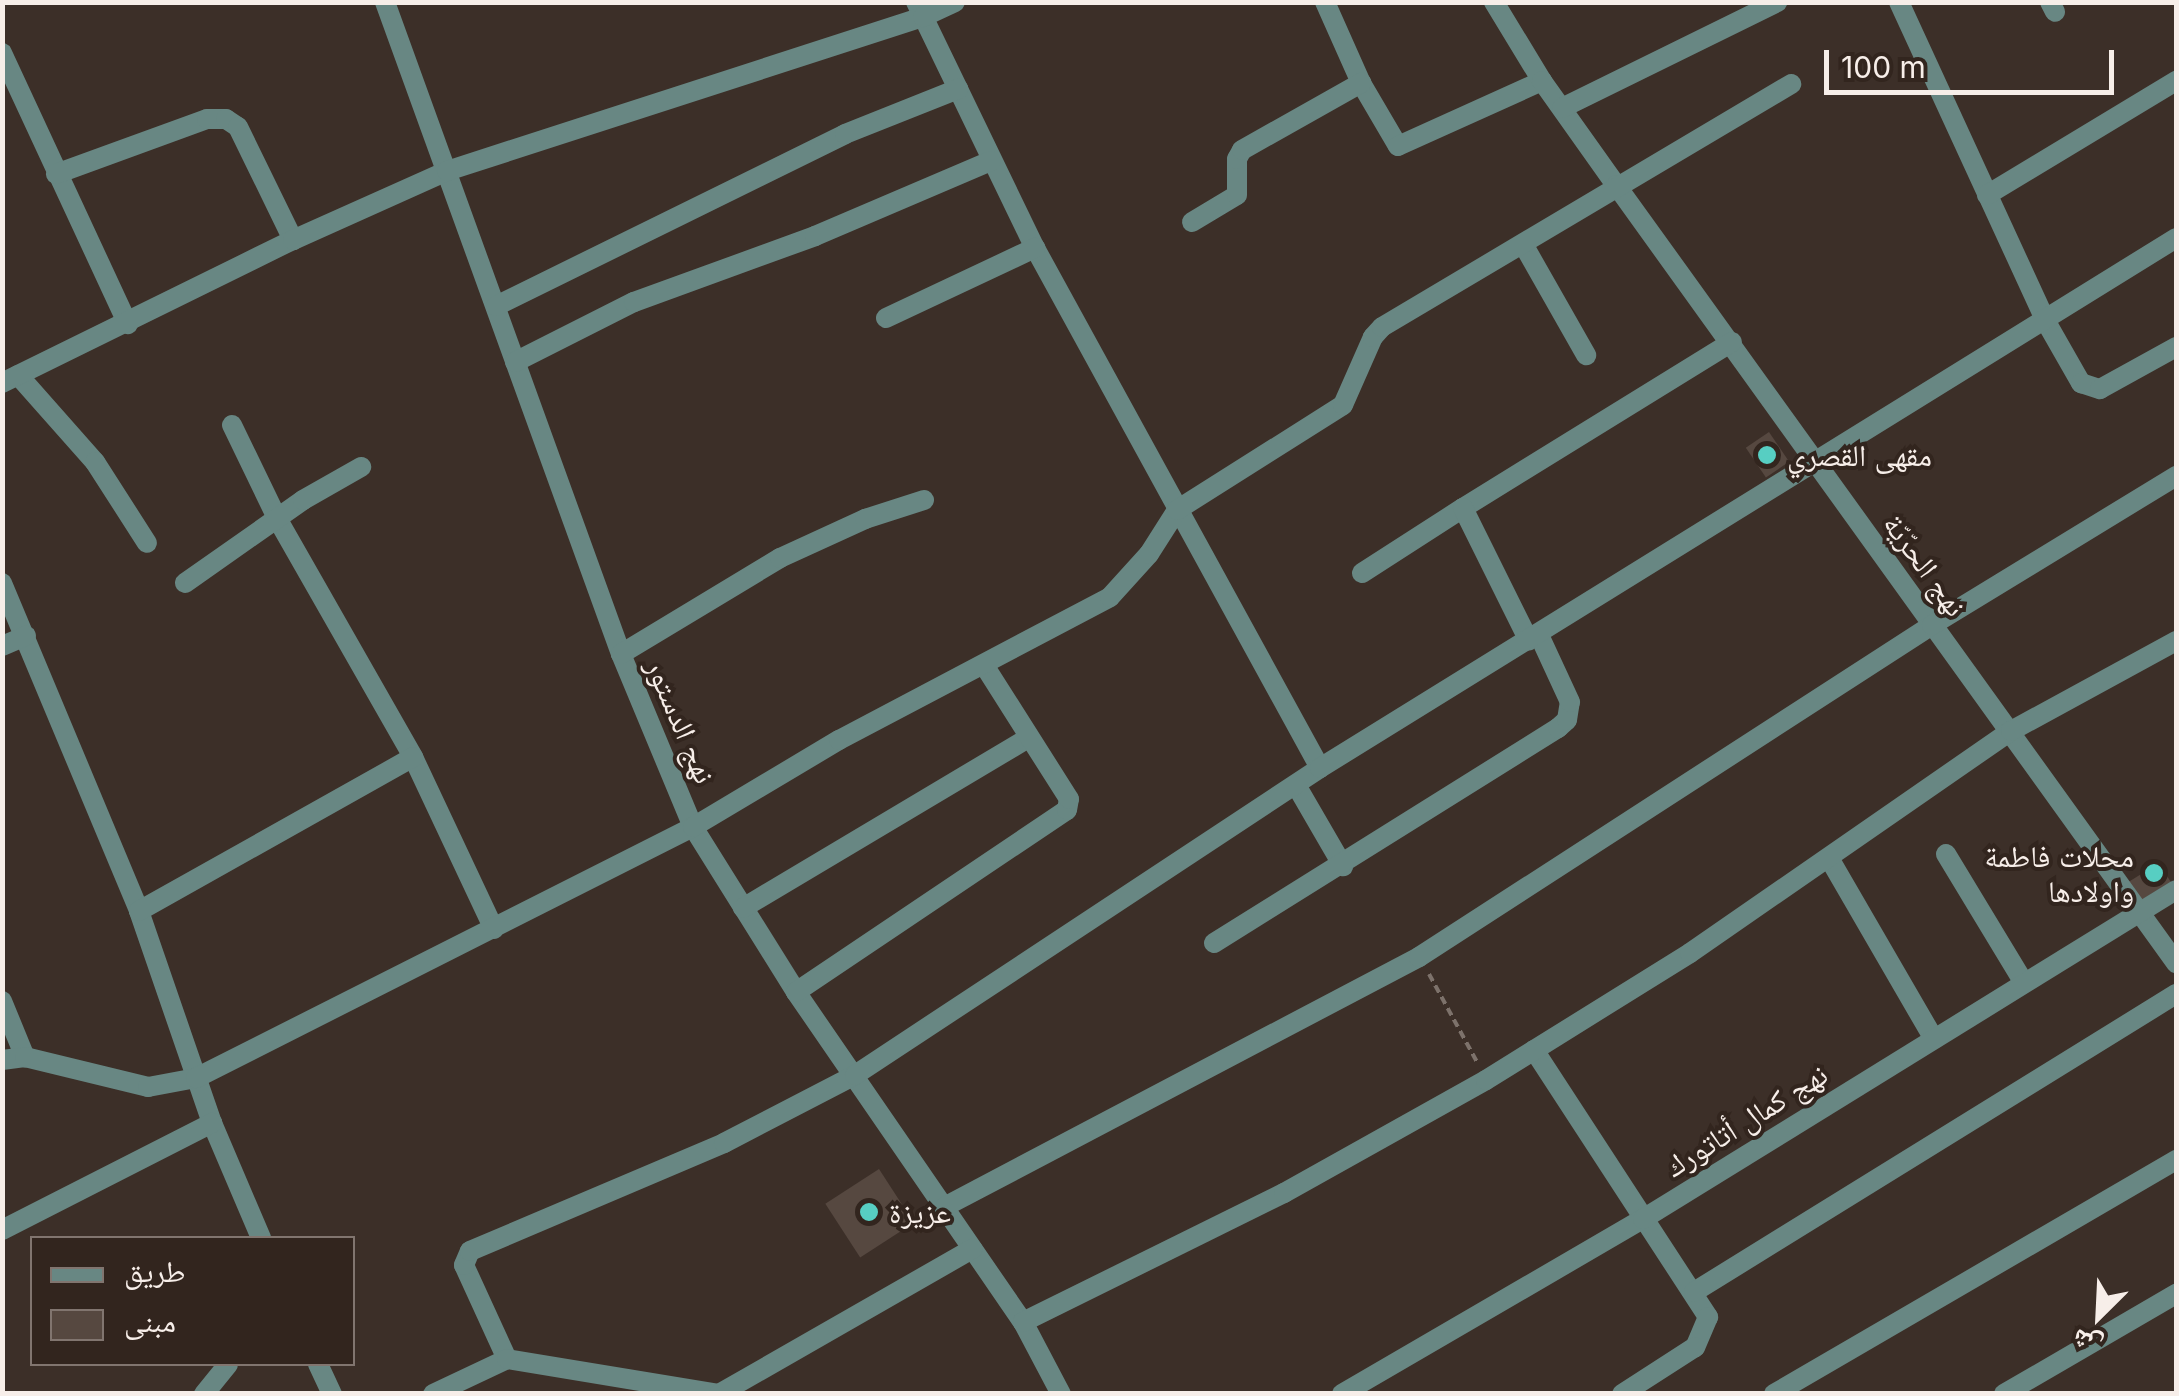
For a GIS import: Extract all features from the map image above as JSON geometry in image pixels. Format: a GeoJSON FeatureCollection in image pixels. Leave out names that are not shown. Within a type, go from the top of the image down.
{"type":"FeatureCollection","features":[{"type":"Feature","properties":{"kind":"street","name":"نهج الدستور"},"geometry":{"type":"LineString","coordinates":[[385,2],[621,654],[693,827],[796,992],[1022,1322],[1061,1394]]}},
{"type":"Feature","properties":{"kind":"street"},"geometry":{"type":"LineString","coordinates":[[147,542],[94,462],[10,379],[293,240],[447,171],[920,10],[955,2]]}},
{"type":"Feature","properties":{"kind":"street"},"geometry":{"type":"LineString","coordinates":[[1325,2],[1391,140],[1402,146],[1542,81]]}},
{"type":"Feature","properties":{"kind":"street","name":"نهج الحرّيّة"},"geometry":{"type":"LineString","coordinates":[[1494,2],[1542,81],[1616,186],[2176,963]]}},
{"type":"Feature","properties":{"kind":"street"},"geometry":{"type":"LineString","coordinates":[[1562,108],[1776,2]]}},
{"type":"Feature","properties":{"kind":"street"},"geometry":{"type":"LineString","coordinates":[[1898,2],[2045,320],[2082,383],[2100,390],[2176,347]]}},
{"type":"Feature","properties":{"kind":"street"},"geometry":{"type":"LineString","coordinates":[[920,10],[1036,248],[1320,768]]}},
{"type":"Feature","properties":{"kind":"street"},"geometry":{"type":"LineString","coordinates":[[2,52],[128,324]]}},
{"type":"Feature","properties":{"kind":"street"},"geometry":{"type":"LineString","coordinates":[[1986,195],[2176,80]]}},
{"type":"Feature","properties":{"kind":"street"},"geometry":{"type":"LineString","coordinates":[[1192,222],[1237,196],[1236,159],[1242,150],[1361,83]]}},
{"type":"Feature","properties":{"kind":"street"},"geometry":{"type":"LineString","coordinates":[[2,1060],[25,1057],[126,1085],[148,1087],[196,1078],[693,827],[839,740],[1110,596],[1149,554],[1177,510],[1343,405],[1372,338],[1382,327],[1790,84]]}},
{"type":"Feature","properties":{"kind":"street"},"geometry":{"type":"LineString","coordinates":[[496,306],[845,134],[958,89]]}},
{"type":"Feature","properties":{"kind":"street"},"geometry":{"type":"LineString","coordinates":[[56,174],[207,119],[226,119],[238,127],[293,240]]}},
{"type":"Feature","properties":{"kind":"street"},"geometry":{"type":"LineString","coordinates":[[515,362],[634,302],[815,236],[991,161]]}},
{"type":"Feature","properties":{"kind":"street"},"geometry":{"type":"LineString","coordinates":[[507,1359],[464,1264],[470,1252],[709,1150],[856,1075],[1320,768],[2176,238]]}},
{"type":"Feature","properties":{"kind":"street"},"geometry":{"type":"LineString","coordinates":[[1523,244],[1586,355]]}},
{"type":"Feature","properties":{"kind":"street"},"geometry":{"type":"LineString","coordinates":[[886,318],[1036,248]]}},
{"type":"Feature","properties":{"kind":"street"},"geometry":{"type":"LineString","coordinates":[[1362,573],[1732,342]]}},
{"type":"Feature","properties":{"kind":"street"},"geometry":{"type":"LineString","coordinates":[[232,425],[278,520],[412,757],[494,929]]}},
{"type":"Feature","properties":{"kind":"street"},"geometry":{"type":"LineString","coordinates":[[185,583],[303,500],[361,467]]}},
{"type":"Feature","properties":{"kind":"street"},"geometry":{"type":"LineString","coordinates":[[946,1206],[1420,957],[1932,625],[2176,476]]}},
{"type":"Feature","properties":{"kind":"street"},"geometry":{"type":"LineString","coordinates":[[621,654],[780,558],[865,519],[924,500]]}},
{"type":"Feature","properties":{"kind":"street"},"geometry":{"type":"LineString","coordinates":[[1214,942],[1342,866],[1567,720],[1570,702],[1464,508]]}},
{"type":"Feature","properties":{"kind":"street"},"geometry":{"type":"LineString","coordinates":[[2,583],[139,911],[212,1123],[260,1236]]}},
{"type":"Feature","properties":{"kind":"street"},"geometry":{"type":"LineString","coordinates":[[2,646],[26,636]]}},
{"type":"Feature","properties":{"kind":"street"},"geometry":{"type":"LineString","coordinates":[[1022,1322],[1284,1193],[1486,1080],[1690,953],[2011,732],[2176,641]]}},
{"type":"Feature","properties":{"kind":"street"},"geometry":{"type":"LineString","coordinates":[[796,992],[1067,810],[1068,800],[984,665]]}},
{"type":"Feature","properties":{"kind":"street"},"geometry":{"type":"LineString","coordinates":[[743,908],[1028,738]]}},
{"type":"Feature","properties":{"kind":"street"},"geometry":{"type":"LineString","coordinates":[[139,911],[412,757]]}},
{"type":"Feature","properties":{"kind":"street"},"geometry":{"type":"LineString","coordinates":[[1296,784],[1342,866]]}},
{"type":"Feature","properties":{"kind":"street"},"geometry":{"type":"LineString","coordinates":[[1946,854],[2024,981]]}},
{"type":"Feature","properties":{"kind":"street"},"geometry":{"type":"LineString","coordinates":[[1828,858],[1934,1039]]}},
{"type":"Feature","properties":{"kind":"street","name":"نهج كمال أتاتورك"},"geometry":{"type":"LineString","coordinates":[[1342,1394],[1643,1219],[2176,890]]}},
{"type":"Feature","properties":{"kind":"street"},"geometry":{"type":"LineString","coordinates":[[1694,1292],[2176,994]]}},
{"type":"Feature","properties":{"kind":"street"},"geometry":{"type":"LineString","coordinates":[[2,1001],[25,1057]]}},
{"type":"Feature","properties":{"kind":"street"},"geometry":{"type":"LineString","coordinates":[[1534,1050],[1708,1317],[1703,1337],[1684,1356],[1622,1394]]}},
{"type":"Feature","properties":{"kind":"street"},"geometry":{"type":"LineString","coordinates":[[2,1230],[212,1123]]}},
{"type":"Feature","properties":{"kind":"street"},"geometry":{"type":"LineString","coordinates":[[1774,1394],[2176,1160]]}},
{"type":"Feature","properties":{"kind":"street"},"geometry":{"type":"LineString","coordinates":[[433,1394],[507,1359],[718,1394],[972,1249]]}},
{"type":"Feature","properties":{"kind":"street"},"geometry":{"type":"LineString","coordinates":[[2004,1394],[2176,1294]]}},
{"type":"Feature","properties":{"kind":"street"},"geometry":{"type":"LineString","coordinates":[[204,1394],[226,1366]]}},
{"type":"Feature","properties":{"kind":"street"},"geometry":{"type":"LineString","coordinates":[[319,1366],[332,1394]]}},
{"type":"Feature","properties":{"kind":"path"},"geometry":{"type":"LineString","coordinates":[[1420,957],[1486,1080]]}},
{"type":"Feature","properties":{"kind":"building","name":"مقهى القصري"},"geometry":{"type":"Polygon","coordinates":[[[1769,432],[1789,462],[1766,478],[1746,448],[1769,432]]]}},
{"type":"Feature","properties":{"kind":"building","name":"محلات فاطمة واولادها"},"geometry":{"type":"Polygon","coordinates":[[[2159,863],[2171,882],[2139,901],[2128,883],[2159,863]]]}},
{"type":"Feature","properties":{"kind":"building","name":"عزيزة"},"geometry":{"type":"Polygon","coordinates":[[[879,1169],[914,1223],[860,1258],[825,1204],[879,1169]]]}},
{"type":"Feature","properties":{"kind":"place","name":"مقهى القصري"},"geometry":{"type":"Point","coordinates":[1767,455]}},
{"type":"Feature","properties":{"kind":"place","name":"محلات فاطمة واولادها"},"geometry":{"type":"Point","coordinates":[2154,873]}},
{"type":"Feature","properties":{"kind":"place","name":"عزيزة"},"geometry":{"type":"Point","coordinates":[869,1212]}}]}
